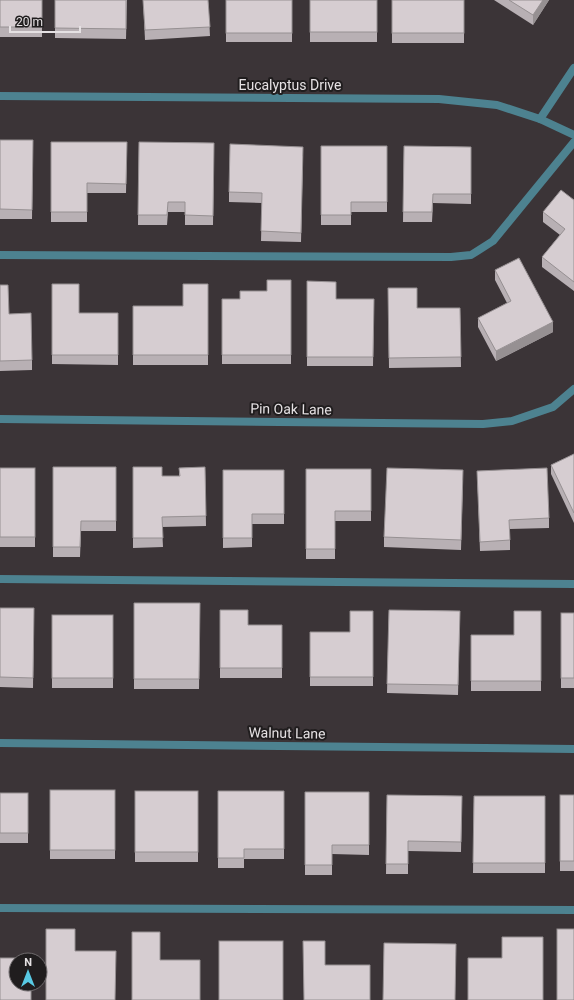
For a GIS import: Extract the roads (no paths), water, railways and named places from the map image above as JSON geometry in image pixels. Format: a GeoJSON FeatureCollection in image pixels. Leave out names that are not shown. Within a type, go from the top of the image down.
{"type":"FeatureCollection","features":[{"type":"Feature","properties":{"kind":"street"},"geometry":{"type":"LineString","coordinates":[[540,119],[574,68]]}},
{"type":"Feature","properties":{"kind":"street","name":"Eucalyptus Drive"},"geometry":{"type":"LineString","coordinates":[[0,96],[439,99],[497,105],[540,119],[574,135]]}},
{"type":"Feature","properties":{"kind":"street"},"geometry":{"type":"LineString","coordinates":[[0,255],[436,257],[471,255],[493,241],[574,142]]}},
{"type":"Feature","properties":{"kind":"street","name":"Pin Oak Lane"},"geometry":{"type":"LineString","coordinates":[[0,419],[483,424],[512,421],[553,406],[574,389]]}},
{"type":"Feature","properties":{"kind":"street"},"geometry":{"type":"LineString","coordinates":[[0,579],[574,584]]}},
{"type":"Feature","properties":{"kind":"street","name":"Walnut Lane"},"geometry":{"type":"LineString","coordinates":[[0,743],[574,749]]}},
{"type":"Feature","properties":{"kind":"street"},"geometry":{"type":"LineString","coordinates":[[0,908],[574,910]]}}]}
